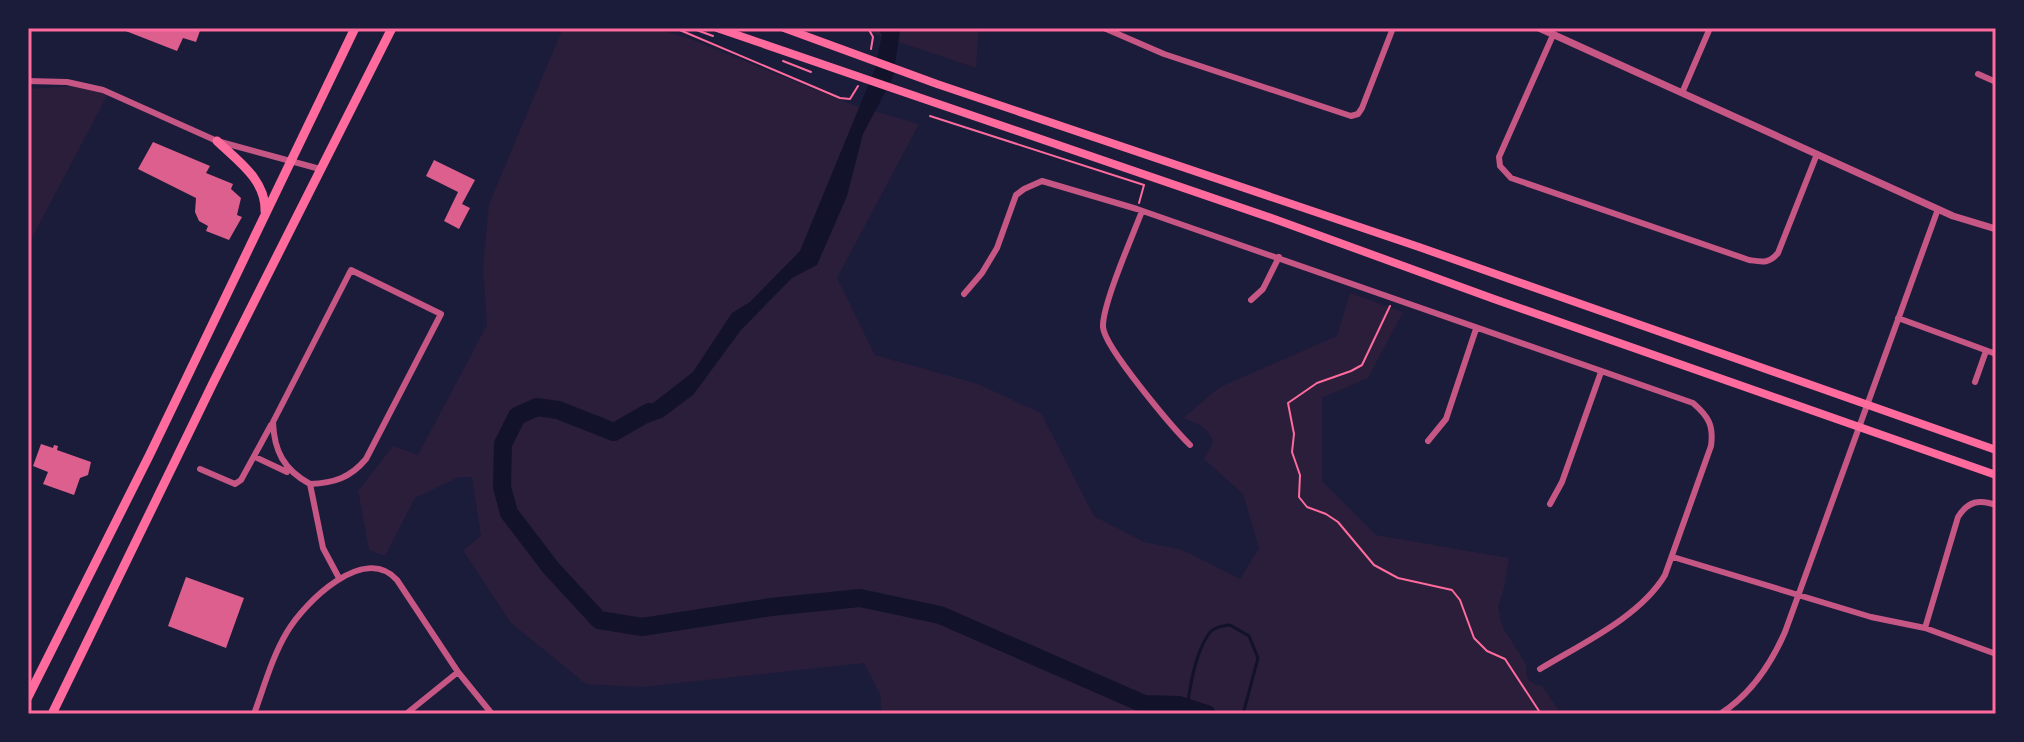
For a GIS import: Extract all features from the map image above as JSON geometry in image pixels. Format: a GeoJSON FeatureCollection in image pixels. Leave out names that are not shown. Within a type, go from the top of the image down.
{"type":"FeatureCollection","features":[{"type":"Feature","properties":{"kind":"main road"},"geometry":{"type":"LineString","coordinates":[[28,697],[150,454],[355,28]]}},
{"type":"Feature","properties":{"kind":"main road"},"geometry":{"type":"LineString","coordinates":[[52,714],[392,28]]}},
{"type":"Feature","properties":{"kind":"main road"},"geometry":{"type":"LineString","coordinates":[[717,28],[1277,220],[1996,475]]}},
{"type":"Feature","properties":{"kind":"main road"},"geometry":{"type":"LineString","coordinates":[[784,28],[937,84],[1404,241],[1996,450]]}},
{"type":"Feature","properties":{"kind":"main road"},"geometry":{"type":"LineString","coordinates":[[217,141],[256,180],[265,195],[265,214]]}},
{"type":"Feature","properties":{"kind":"street"},"geometry":{"type":"LineString","coordinates":[[1104,28],[1164,54],[1351,116],[1358,114],[1362,108],[1393,28]]}},
{"type":"Feature","properties":{"kind":"street"},"geometry":{"type":"LineString","coordinates":[[1539,28],[1953,216],[1996,229]]}},
{"type":"Feature","properties":{"kind":"street"},"geometry":{"type":"LineString","coordinates":[[1682,93],[1710,28]]}},
{"type":"Feature","properties":{"kind":"street"},"geometry":{"type":"LineString","coordinates":[[1553,35],[1499,157],[1500,166],[1511,178],[1749,260],[1765,262],[1778,253],[1817,154]]}},
{"type":"Feature","properties":{"kind":"street"},"geometry":{"type":"LineString","coordinates":[[1978,74],[1996,82]]}},
{"type":"Feature","properties":{"kind":"street"},"geometry":{"type":"LineString","coordinates":[[28,81],[67,82],[103,90],[217,141],[320,169]]}},
{"type":"Feature","properties":{"kind":"street"},"geometry":{"type":"LineString","coordinates":[[964,294],[993,256],[1016,195],[1042,181],[1279,257],[1693,403],[1704,412],[1711,425],[1711,446],[1673,557],[1660,584],[1646,600],[1540,669]]}},
{"type":"Feature","properties":{"kind":"street"},"geometry":{"type":"LineString","coordinates":[[1720,714],[1742,697],[1776,653],[1938,209]]}},
{"type":"Feature","properties":{"kind":"street"},"geometry":{"type":"LineString","coordinates":[[1140,210],[1107,307],[1103,328],[1113,348],[1174,429],[1190,445]]}},
{"type":"Feature","properties":{"kind":"street"},"geometry":{"type":"LineString","coordinates":[[1251,300],[1263,289],[1279,257]]}},
{"type":"Feature","properties":{"kind":"street"},"geometry":{"type":"LineString","coordinates":[[200,469],[235,484],[241,480],[351,270],[441,314],[366,459],[355,473],[344,479],[310,484],[298,477],[288,470],[281,458],[273,422]]}},
{"type":"Feature","properties":{"kind":"street"},"geometry":{"type":"LineString","coordinates":[[1898,318],[1996,354]]}},
{"type":"Feature","properties":{"kind":"street"},"geometry":{"type":"LineString","coordinates":[[1428,441],[1446,419],[1476,329]]}},
{"type":"Feature","properties":{"kind":"street"},"geometry":{"type":"LineString","coordinates":[[1975,382],[1986,351]]}},
{"type":"Feature","properties":{"kind":"street"},"geometry":{"type":"LineString","coordinates":[[1550,504],[1562,482],[1601,372]]}},
{"type":"Feature","properties":{"kind":"street"},"geometry":{"type":"LineString","coordinates":[[255,457],[298,477]]}},
{"type":"Feature","properties":{"kind":"street"},"geometry":{"type":"LineString","coordinates":[[310,484],[323,548],[339,578]]}},
{"type":"Feature","properties":{"kind":"street"},"geometry":{"type":"LineString","coordinates":[[1925,628],[1958,517],[1969,504],[1976,501],[1996,505]]}},
{"type":"Feature","properties":{"kind":"street"},"geometry":{"type":"LineString","coordinates":[[1673,557],[1871,617],[1925,628],[1996,654]]}},
{"type":"Feature","properties":{"kind":"street"},"geometry":{"type":"LineString","coordinates":[[254,714],[287,632],[310,604],[339,578],[369,568],[390,572],[458,672],[492,714]]}},
{"type":"Feature","properties":{"kind":"street"},"geometry":{"type":"LineString","coordinates":[[406,714],[458,672]]}},
{"type":"Feature","properties":{"kind":"path"},"geometry":{"type":"LineString","coordinates":[[675,28],[840,98],[850,99],[860,79]]}},
{"type":"Feature","properties":{"kind":"path"},"geometry":{"type":"LineString","coordinates":[[868,28],[873,37],[868,56]]}},
{"type":"Feature","properties":{"kind":"path"},"geometry":{"type":"LineString","coordinates":[[930,116],[1144,185],[1140,210]]}},
{"type":"Feature","properties":{"kind":"path"},"geometry":{"type":"LineString","coordinates":[[1392,297],[1362,365],[1317,383],[1288,403],[1294,434],[1292,452],[1300,475],[1299,497],[1307,507],[1338,522],[1374,565],[1398,578],[1452,590],[1460,600],[1474,638],[1487,651],[1505,659],[1541,714]]}},
{"type":"Feature","properties":{"kind":"shaded area"},"geometry":{"type":"Polygon","coordinates":[[[563,28],[653,28],[688,38],[853,105],[919,124],[837,278],[875,355],[978,384],[1041,413],[1094,516],[1144,542],[1183,550],[1240,579],[1259,548],[1243,494],[1204,459],[1213,442],[1205,429],[1183,418],[1220,387],[1337,336],[1350,293],[1403,312],[1368,378],[1322,398],[1322,481],[1376,535],[1509,558],[1498,606],[1502,626],[1526,664],[1527,678],[1542,686],[1561,714],[882,714],[880,694],[864,663],[642,687],[586,684],[511,623],[463,550],[481,536],[472,477],[459,477],[415,498],[385,556],[369,550],[358,491],[393,446],[418,455],[487,325],[483,268],[489,204],[563,28]]]}},
{"type":"Feature","properties":{"kind":"shaded area"},"geometry":{"type":"Polygon","coordinates":[[[857,28],[979,28],[976,68],[857,28]]]}},
{"type":"Feature","properties":{"kind":"shaded area"},"geometry":{"type":"Polygon","coordinates":[[[877,28],[898,28],[900,31],[893,77],[863,134],[847,196],[817,265],[792,278],[741,330],[693,395],[662,418],[632,428],[630,421],[693,372],[732,313],[750,302],[800,251],[875,69],[882,35],[877,28]]]}},
{"type":"Feature","properties":{"kind":"shaded area"},"geometry":{"type":"Polygon","coordinates":[[[74,86],[108,94],[28,245],[28,89],[74,86]]]}},
{"type":"Feature","properties":{"kind":"building"},"geometry":{"type":"Polygon","coordinates":[[[118,28],[201,28],[196,42],[183,38],[177,51],[118,28]]]}},
{"type":"Feature","properties":{"kind":"building"},"geometry":{"type":"Polygon","coordinates":[[[153,142],[210,166],[206,173],[233,184],[231,189],[241,198],[237,215],[242,217],[229,240],[206,231],[208,226],[199,221],[195,212],[196,198],[138,169],[153,142]]]}},
{"type":"Feature","properties":{"kind":"building"},"geometry":{"type":"Polygon","coordinates":[[[434,160],[475,180],[462,204],[470,208],[459,229],[444,221],[458,192],[426,176],[434,160]]]}},
{"type":"Feature","properties":{"kind":"building"},"geometry":{"type":"Polygon","coordinates":[[[41,444],[53,448],[54,445],[58,446],[57,450],[91,462],[88,475],[80,478],[74,495],[43,484],[48,472],[33,466],[41,444]]]}},
{"type":"Feature","properties":{"kind":"building"},"geometry":{"type":"Polygon","coordinates":[[[186,577],[244,598],[226,648],[168,626],[186,577]]]}},
{"type":"Feature","properties":{"kind":"waterway"},"geometry":{"type":"LineString","coordinates":[[649,412],[614,432],[558,410],[537,407],[517,416],[503,444],[502,487],[509,513],[551,568],[599,620],[642,627],[771,607],[860,598],[940,615],[1144,704],[1179,705],[1207,714]]}},
{"type":"Feature","properties":{"kind":"waterway"},"geometry":{"type":"LineString","coordinates":[[1187,708],[1203,643],[1212,630],[1230,625],[1249,636],[1258,658],[1243,714]]}}]}
